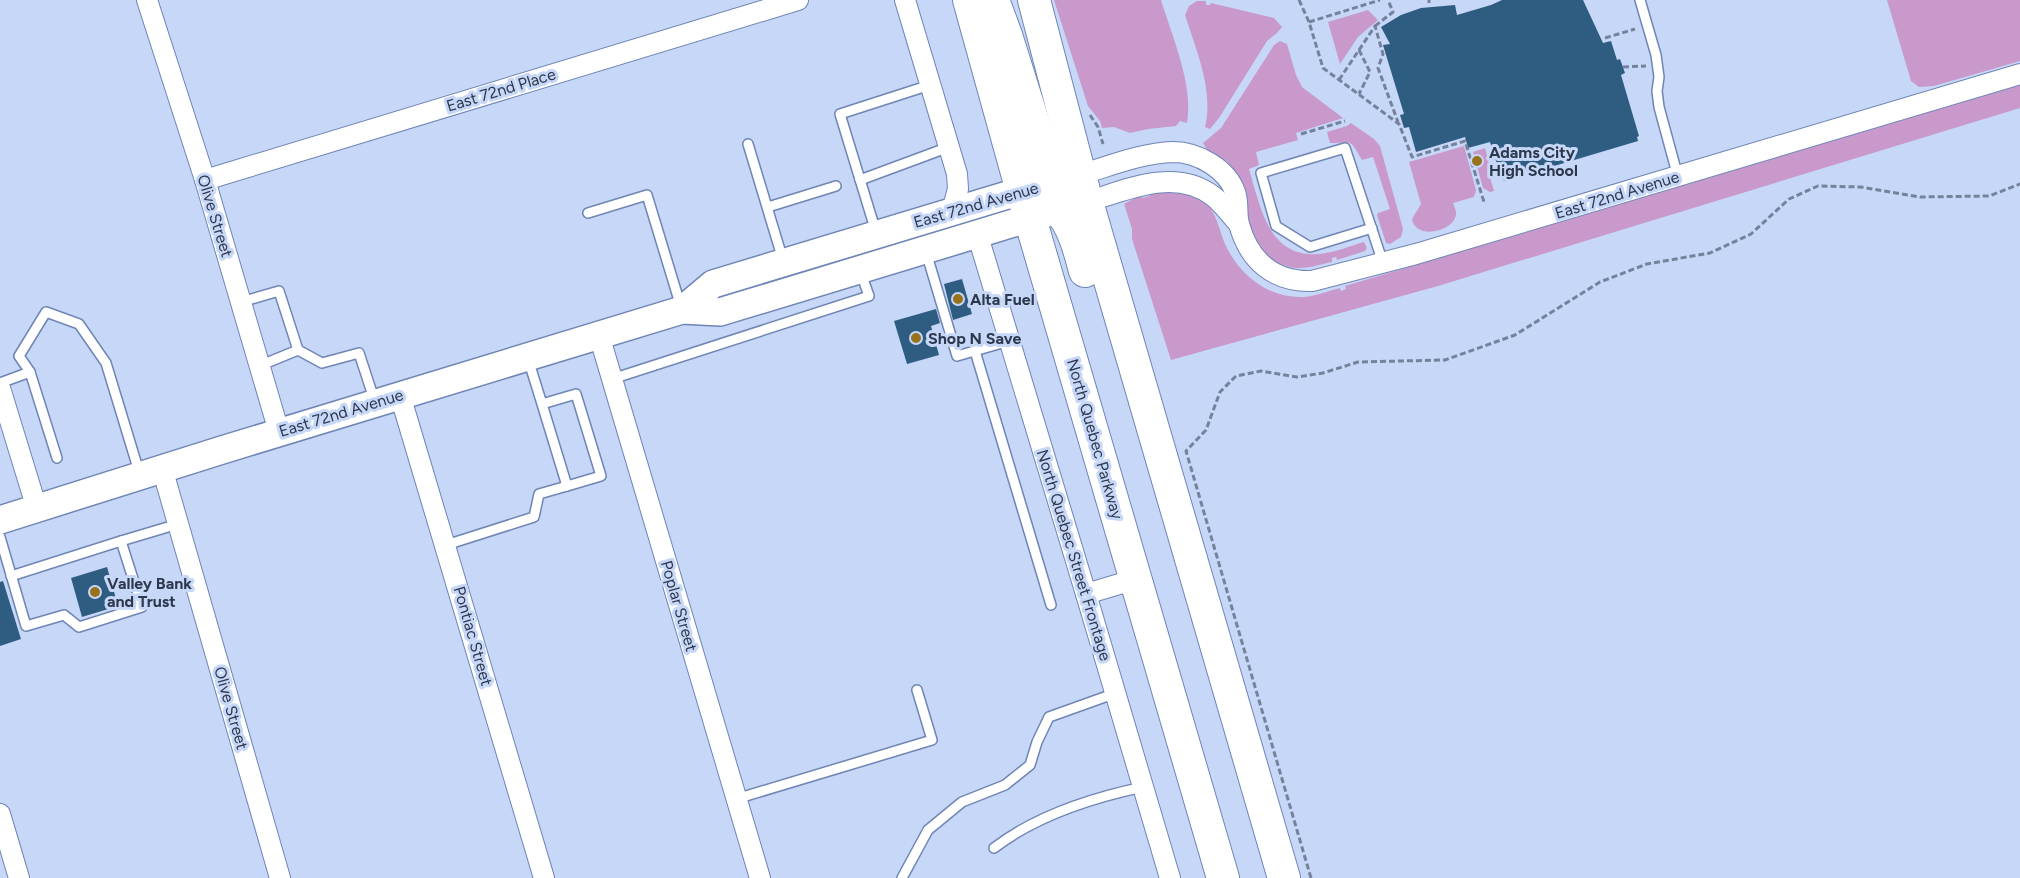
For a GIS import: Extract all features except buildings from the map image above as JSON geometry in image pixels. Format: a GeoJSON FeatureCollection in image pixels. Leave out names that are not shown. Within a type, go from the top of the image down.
{"type":"FeatureCollection","features":[{"type":"Feature","properties":{"kind":"main road","name":"North Quebec Parkway"},"geometry":{"type":"LineString","coordinates":[[969,0],[1055,196],[1215,644],[1284,878]]}},
{"type":"Feature","properties":{"kind":"main road"},"geometry":{"type":"LineString","coordinates":[[993,0],[1006,35],[1055,196]]}},
{"type":"Feature","properties":{"kind":"main road","name":"North Quebec Parkway"},"geometry":{"type":"LineString","coordinates":[[1034,0],[1055,196],[1136,579],[1223,878]]}},
{"type":"Feature","properties":{"kind":"main road","name":"East 72nd Avenue"},"geometry":{"type":"LineString","coordinates":[[682,310],[713,284],[784,262],[952,211],[1055,196]]}},
{"type":"Feature","properties":{"kind":"main road","name":"East 72nd Avenue"},"geometry":{"type":"LineString","coordinates":[[0,520],[279,432],[682,310],[720,312],[860,270],[977,233],[1055,196]]}},
{"type":"Feature","properties":{"kind":"street","name":"Olive Street"},"geometry":{"type":"LineString","coordinates":[[147,0],[205,180],[279,432]]}},
{"type":"Feature","properties":{"kind":"street","name":"East 72nd Place"},"geometry":{"type":"LineString","coordinates":[[205,180],[798,0]]}},
{"type":"Feature","properties":{"kind":"street"},"geometry":{"type":"LineString","coordinates":[[905,0],[958,181],[957,196],[952,211]]}},
{"type":"Feature","properties":{"kind":"street","name":"East 72nd Avenue"},"geometry":{"type":"LineString","coordinates":[[1055,196],[1151,154],[1175,152],[1191,155],[1218,168],[1230,180],[1236,194],[1238,223],[1248,247],[1259,263],[1285,278],[1312,281],[1383,263],[1678,177],[2020,74]]}},
{"type":"Feature","properties":{"kind":"street","name":"East 72nd Avenue"},"geometry":{"type":"LineString","coordinates":[[1055,196],[1157,182],[1190,184],[1214,197],[1238,223]]}},
{"type":"Feature","properties":{"kind":"street","name":"North Quebec Street Frontage"},"geometry":{"type":"LineString","coordinates":[[977,233],[1170,878]]}},
{"type":"Feature","properties":{"kind":"street","name":"Poplar Street"},"geometry":{"type":"LineString","coordinates":[[599,335],[760,878]]}},
{"type":"Feature","properties":{"kind":"street"},"geometry":{"type":"LineString","coordinates":[[0,388],[36,509]]}},
{"type":"Feature","properties":{"kind":"street","name":"Pontiac Street"},"geometry":{"type":"LineString","coordinates":[[388,399],[446,545],[544,878]]}},
{"type":"Feature","properties":{"kind":"street","name":"Olive Street"},"geometry":{"type":"LineString","coordinates":[[151,472],[178,524],[280,878]]}},
{"type":"Feature","properties":{"kind":"street"},"geometry":{"type":"LineString","coordinates":[[1086,594],[1136,579]]}},
{"type":"Feature","properties":{"kind":"street"},"geometry":{"type":"LineString","coordinates":[[0,814],[19,878]]}},
{"type":"Feature","properties":{"kind":"lane"},"geometry":{"type":"LineString","coordinates":[[1640,0],[1656,55],[1659,107],[1678,177]]}},
{"type":"Feature","properties":{"kind":"lane"},"geometry":{"type":"LineString","coordinates":[[877,234],[840,114],[930,85]]}},
{"type":"Feature","properties":{"kind":"lane"},"geometry":{"type":"LineString","coordinates":[[748,144],[784,262]]}},
{"type":"Feature","properties":{"kind":"lane"},"geometry":{"type":"LineString","coordinates":[[860,180],[949,147]]}},
{"type":"Feature","properties":{"kind":"lane"},"geometry":{"type":"LineString","coordinates":[[1372,228],[1310,247],[1276,226],[1261,173],[1345,148],[1372,228],[1383,263]]}},
{"type":"Feature","properties":{"kind":"lane"},"geometry":{"type":"LineString","coordinates":[[768,207],[836,186]]}},
{"type":"Feature","properties":{"kind":"lane"},"geometry":{"type":"LineString","coordinates":[[588,213],[647,195],[682,310]]}},
{"type":"Feature","properties":{"kind":"lane"},"geometry":{"type":"LineString","coordinates":[[925,250],[957,356],[1009,341]]}},
{"type":"Feature","properties":{"kind":"lane"},"geometry":{"type":"LineString","coordinates":[[612,380],[869,296],[860,270]]}},
{"type":"Feature","properties":{"kind":"lane"},"geometry":{"type":"LineString","coordinates":[[241,302],[279,291],[298,350],[322,363],[359,353],[388,399]]}},
{"type":"Feature","properties":{"kind":"lane"},"geometry":{"type":"LineString","coordinates":[[57,458],[30,372],[19,356],[46,312],[79,324],[106,363],[151,472]]}},
{"type":"Feature","properties":{"kind":"lane"},"geometry":{"type":"LineString","coordinates":[[259,366],[298,350]]}},
{"type":"Feature","properties":{"kind":"lane"},"geometry":{"type":"LineString","coordinates":[[975,351],[1051,605]]}},
{"type":"Feature","properties":{"kind":"lane"},"geometry":{"type":"LineString","coordinates":[[527,357],[567,486]]}},
{"type":"Feature","properties":{"kind":"lane"},"geometry":{"type":"LineString","coordinates":[[0,383],[30,372]]}},
{"type":"Feature","properties":{"kind":"lane"},"geometry":{"type":"LineString","coordinates":[[446,545],[534,517],[539,494],[601,476],[576,394],[542,404]]}},
{"type":"Feature","properties":{"kind":"lane"},"geometry":{"type":"LineString","coordinates":[[11,576],[178,524]]}},
{"type":"Feature","properties":{"kind":"lane"},"geometry":{"type":"LineString","coordinates":[[0,537],[26,626],[64,615],[79,627],[142,607],[121,541]]}},
{"type":"Feature","properties":{"kind":"lane"},"geometry":{"type":"LineString","coordinates":[[736,799],[932,740],[917,690]]}},
{"type":"Feature","properties":{"kind":"lane"},"geometry":{"type":"LineString","coordinates":[[902,878],[928,830],[962,802],[1005,785],[1030,765],[1037,742],[1049,717],[1116,693]]}},
{"type":"Feature","properties":{"kind":"lane"},"geometry":{"type":"LineString","coordinates":[[994,848],[1058,812],[1082,803],[1143,787]]}},
{"type":"Feature","properties":{"kind":"path"},"geometry":{"type":"LineString","coordinates":[[1299,0],[1309,22],[1323,68],[1399,124]]}},
{"type":"Feature","properties":{"kind":"path"},"geometry":{"type":"LineString","coordinates":[[1363,0],[1367,4]]}},
{"type":"Feature","properties":{"kind":"path"},"geometry":{"type":"LineString","coordinates":[[1309,22],[1380,0]]}},
{"type":"Feature","properties":{"kind":"path"},"geometry":{"type":"LineString","coordinates":[[1339,80],[1376,26],[1393,12],[1388,0]]}},
{"type":"Feature","properties":{"kind":"path"},"geometry":{"type":"LineString","coordinates":[[1632,19],[1637,36]]}},
{"type":"Feature","properties":{"kind":"path"},"geometry":{"type":"LineString","coordinates":[[1376,26],[1383,54],[1378,68],[1412,157],[1465,141],[1484,202]]}},
{"type":"Feature","properties":{"kind":"path"},"geometry":{"type":"LineString","coordinates":[[1605,38],[1635,29]]}},
{"type":"Feature","properties":{"kind":"path"},"geometry":{"type":"LineString","coordinates":[[1359,50],[1370,72]]}},
{"type":"Feature","properties":{"kind":"path"},"geometry":{"type":"LineString","coordinates":[[1644,58],[1645,74]]}},
{"type":"Feature","properties":{"kind":"path"},"geometry":{"type":"LineString","coordinates":[[1623,67],[1646,66]]}},
{"type":"Feature","properties":{"kind":"path"},"geometry":{"type":"LineString","coordinates":[[1359,94],[1370,72],[1378,68]]}},
{"type":"Feature","properties":{"kind":"path"},"geometry":{"type":"LineString","coordinates":[[1301,134],[1345,122]]}},
{"type":"Feature","properties":{"kind":"path"},"geometry":{"type":"LineString","coordinates":[[1100,133],[1103,144]]}},
{"type":"Feature","properties":{"kind":"path"},"geometry":{"type":"LineString","coordinates":[[1311,878],[1186,451],[1206,430],[1220,392],[1236,376],[1261,372],[1297,377],[1323,373],[1358,362],[1445,360],[1515,335],[1600,282],[1647,264],[1710,253],[1751,234],[1789,199],[1818,186],[1861,187],[1920,197],[1989,196],[2020,184]]}},
{"type":"Feature","properties":{"kind":"shaded area"},"geometry":{"type":"Polygon","coordinates":[[[1054,0],[1161,0],[1185,77],[1187,123],[1180,121],[1176,126],[1130,133],[1114,127],[1102,128],[1100,121],[1088,106],[1054,0]]]}},
{"type":"Feature","properties":{"kind":"shaded area"},"geometry":{"type":"Polygon","coordinates":[[[1887,0],[2020,0],[2020,61],[1934,86],[1919,87],[1911,81],[1887,0]]]}},
{"type":"Feature","properties":{"kind":"shaded area"},"geometry":{"type":"Polygon","coordinates":[[[1197,1],[1206,1],[1206,5],[1211,3],[1274,18],[1282,27],[1267,41],[1210,129],[1205,127],[1206,85],[1185,15],[1189,6],[1197,1]]]}},
{"type":"Feature","properties":{"kind":"shaded area"},"geometry":{"type":"Polygon","coordinates":[[[1368,10],[1378,20],[1358,37],[1340,64],[1328,22],[1368,10]]]}},
{"type":"Feature","properties":{"kind":"shaded area"},"geometry":{"type":"Polygon","coordinates":[[[1280,41],[1287,44],[1302,87],[1343,118],[1296,133],[1298,140],[1256,152],[1259,165],[1249,169],[1263,213],[1277,239],[1288,248],[1302,253],[1325,253],[1364,242],[1367,248],[1365,251],[1337,260],[1336,257],[1332,258],[1332,262],[1304,268],[1282,264],[1261,250],[1252,237],[1244,217],[1228,162],[1207,150],[1203,143],[1221,128],[1274,45],[1280,41]]]}},
{"type":"Feature","properties":{"kind":"shaded area"},"geometry":{"type":"Polygon","coordinates":[[[2020,85],[2020,108],[1438,286],[1171,360],[1132,239],[1132,229],[1124,204],[1141,195],[1142,198],[1157,192],[1179,191],[1200,198],[1210,207],[1225,244],[1238,266],[1247,275],[1267,289],[1279,294],[1304,297],[1340,288],[1341,291],[1346,289],[1345,286],[2020,85]]]}},
{"type":"Feature","properties":{"kind":"shaded area"},"geometry":{"type":"Polygon","coordinates":[[[1351,123],[1380,146],[1403,229],[1401,237],[1390,244],[1386,243],[1377,215],[1390,209],[1373,157],[1362,160],[1350,143],[1330,143],[1327,132],[1351,123]]]}},
{"type":"Feature","properties":{"kind":"shaded area"},"geometry":{"type":"Polygon","coordinates":[[[1464,146],[1476,190],[1474,197],[1453,203],[1456,212],[1455,219],[1444,228],[1428,232],[1421,230],[1415,226],[1412,219],[1421,204],[1409,162],[1464,146]]]}},
{"type":"Feature","properties":{"kind":"shaded area"},"geometry":{"type":"Polygon","coordinates":[[[1485,148],[1490,167],[1487,167],[1494,191],[1490,192],[1483,188],[1473,152],[1485,148]]]}},
{"type":"Feature","properties":{"kind":"place","name":"Adams City High School"},"geometry":{"type":"Point","coordinates":[1477,161]}},
{"type":"Feature","properties":{"kind":"place","name":"Alta Fuel"},"geometry":{"type":"Point","coordinates":[958,299]}},
{"type":"Feature","properties":{"kind":"place","name":"Shop N Save"},"geometry":{"type":"Point","coordinates":[916,338]}},
{"type":"Feature","properties":{"kind":"place","name":"Valley Bank and Trust"},"geometry":{"type":"Point","coordinates":[95,592]}}]}
